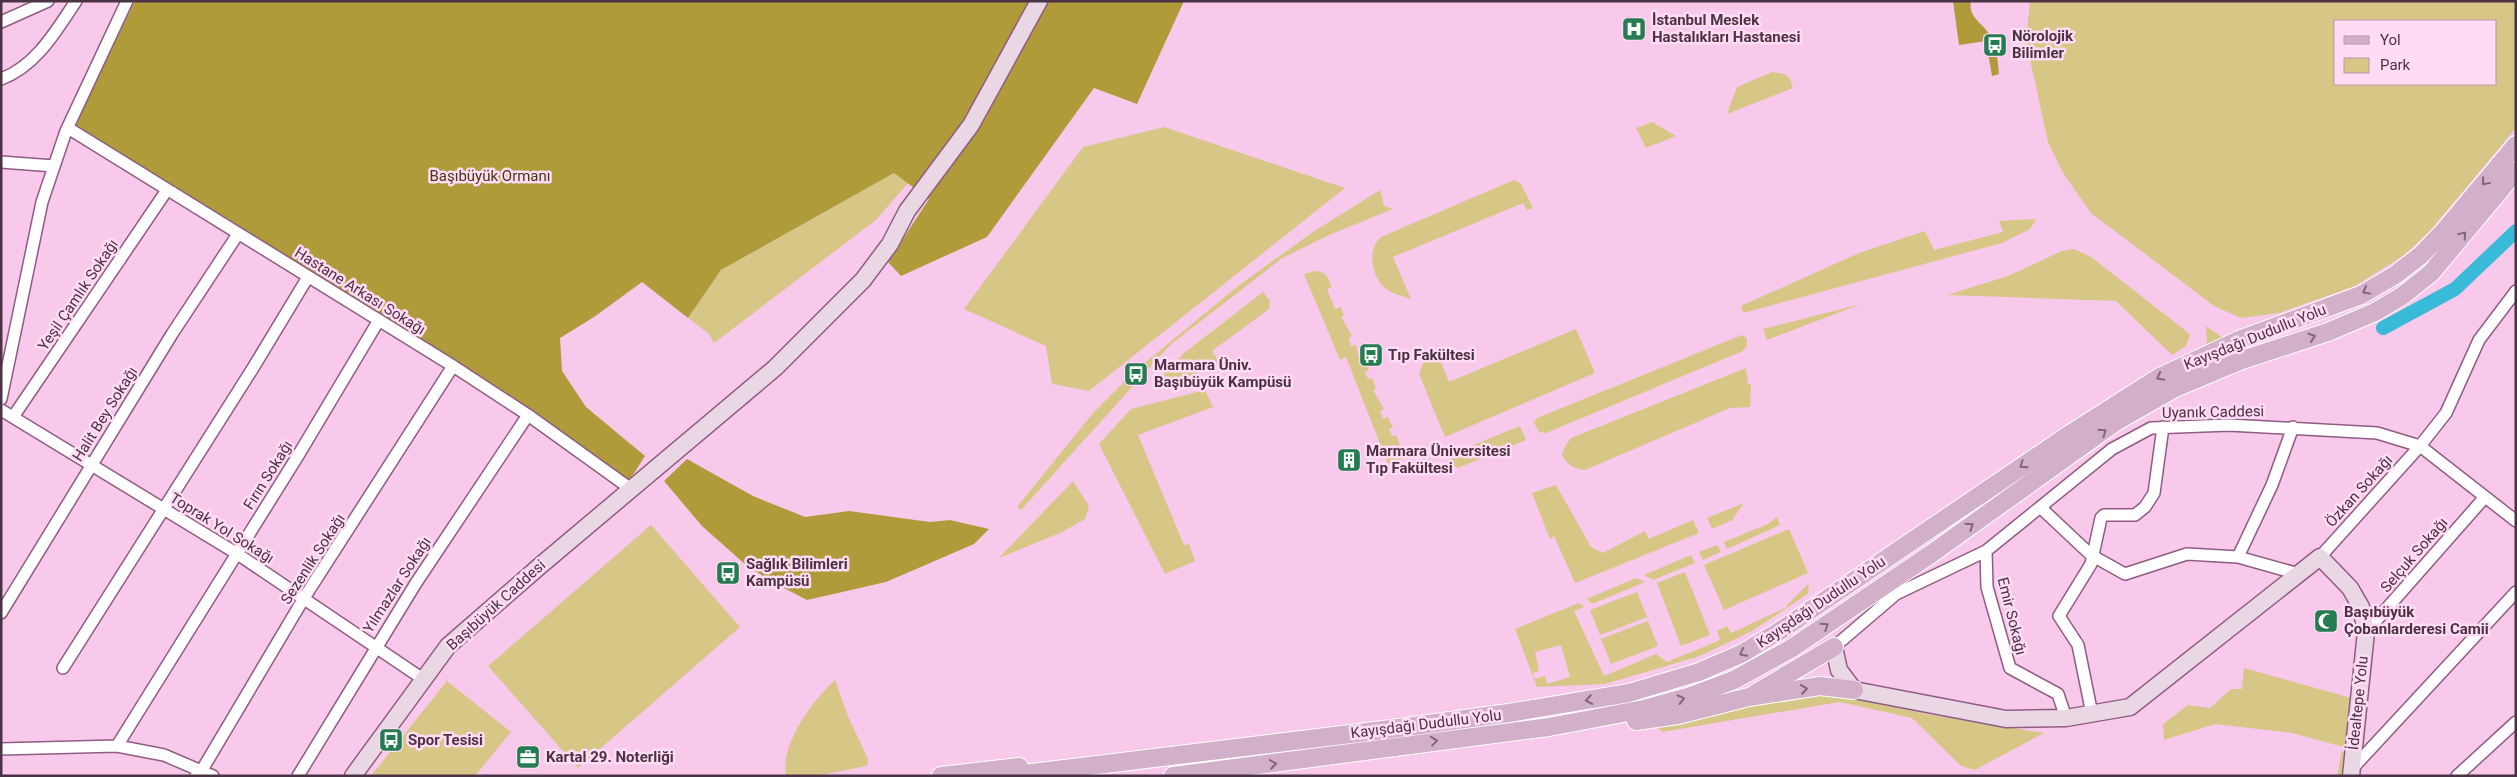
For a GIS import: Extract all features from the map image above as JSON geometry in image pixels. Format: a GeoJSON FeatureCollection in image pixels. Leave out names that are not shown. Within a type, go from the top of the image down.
{"type":"FeatureCollection","features":[{"type":"Feature","properties":{"kind":"main road","name":"Başıbüyük Caddesi"},"geometry":{"type":"LineString","coordinates":[[353,776],[448,646],[475,621],[775,368],[863,280],[890,244],[907,211],[972,125],[1039,1]]}},
{"type":"Feature","properties":{"kind":"main road","name":"Kayışdağı Dudullu Yolu"},"geometry":{"type":"LineString","coordinates":[[1007,776],[1509,714],[1629,693],[1699,672],[1733,658],[1778,632],[2062,439],[2158,378],[2239,340],[2361,294],[2395,274],[2421,254],[2444,231],[2516,145]]}},
{"type":"Feature","properties":{"kind":"main road","name":"Kayışdağı Dudullu Yolu"},"geometry":{"type":"LineString","coordinates":[[1173,776],[1548,727],[1644,709],[1688,697],[1734,680],[1792,648],[1931,554],[2118,421],[2175,388],[2242,360],[2328,332],[2375,312],[2402,296],[2431,272],[2516,172]]}},
{"type":"Feature","properties":{"kind":"main road"},"geometry":{"type":"LineString","coordinates":[[1548,727],[1678,716],[1749,697],[1820,686],[1854,690],[2006,719],[2066,718],[2130,707],[2320,557]]}},
{"type":"Feature","properties":{"kind":"main road","name":"İdealtepe Yolu"},"geometry":{"type":"LineString","coordinates":[[2320,557],[2350,588],[2361,607],[2366,632],[2351,773]]}},
{"type":"Feature","properties":{"kind":"main road"},"geometry":{"type":"LineString","coordinates":[[1749,697],[1834,647],[1839,670],[1854,690]]}},
{"type":"Feature","properties":{"kind":"main road"},"geometry":{"type":"LineString","coordinates":[[941,776],[1004,768],[1110,762]]}},
{"type":"Feature","properties":{"kind":"street"},"geometry":{"type":"LineString","coordinates":[[1,22],[48,1]]}},
{"type":"Feature","properties":{"kind":"street"},"geometry":{"type":"LineString","coordinates":[[1,80],[14,74],[40,53],[76,1]]}},
{"type":"Feature","properties":{"kind":"street"},"geometry":{"type":"LineString","coordinates":[[1,399],[42,202],[68,128],[127,1]]}},
{"type":"Feature","properties":{"kind":"street","name":"Hastane Arkası Sokağı"},"geometry":{"type":"LineString","coordinates":[[68,128],[453,366],[637,484]]}},
{"type":"Feature","properties":{"kind":"street"},"geometry":{"type":"LineString","coordinates":[[1,162],[54,166]]}},
{"type":"Feature","properties":{"kind":"street","name":"Yeşil Çamlık Sokağı"},"geometry":{"type":"LineString","coordinates":[[13,417],[167,190]]}},
{"type":"Feature","properties":{"kind":"street","name":"Halit Bey Sokağı"},"geometry":{"type":"LineString","coordinates":[[1,613],[26,576],[90,466],[238,234]]}},
{"type":"Feature","properties":{"kind":"street"},"geometry":{"type":"LineString","coordinates":[[63,668],[308,277]]}},
{"type":"Feature","properties":{"kind":"street","name":"Özkan Sokağı"},"geometry":{"type":"LineString","coordinates":[[2320,557],[2420,446],[2446,413],[2479,340],[2516,291]]}},
{"type":"Feature","properties":{"kind":"street","name":"Fırın Sokağı"},"geometry":{"type":"LineString","coordinates":[[117,746],[299,454],[379,320]]}},
{"type":"Feature","properties":{"kind":"street","name":"Sezenlik Sokağı"},"geometry":{"type":"LineString","coordinates":[[199,773],[304,598],[453,366]]}},
{"type":"Feature","properties":{"kind":"street","name":"Toprak Yol Sokağı"},"geometry":{"type":"LineString","coordinates":[[1,410],[90,466],[236,553],[423,679]]}},
{"type":"Feature","properties":{"kind":"street","name":"Yılmazlar Sokağı"},"geometry":{"type":"LineString","coordinates":[[298,776],[375,647],[528,415]]}},
{"type":"Feature","properties":{"kind":"street","name":"Uyanık Caddesi"},"geometry":{"type":"LineString","coordinates":[[1834,647],[1896,594],[1986,551],[2112,449],[2151,428],[2229,425],[2378,433],[2420,446],[2516,521]]}},
{"type":"Feature","properties":{"kind":"street"},"geometry":{"type":"LineString","coordinates":[[2092,714],[2078,645],[2059,616],[2091,564],[2091,555],[2101,518],[2104,515],[2136,515],[2145,507],[2154,493],[2163,427]]}},
{"type":"Feature","properties":{"kind":"street"},"geometry":{"type":"LineString","coordinates":[[2238,557],[2272,485],[2293,427]]}},
{"type":"Feature","properties":{"kind":"street","name":"Selçuk Sokağı"},"geometry":{"type":"LineString","coordinates":[[2366,632],[2485,497]]}},
{"type":"Feature","properties":{"kind":"street"},"geometry":{"type":"LineString","coordinates":[[2041,508],[2091,555],[2126,574],[2186,554],[2238,557],[2299,574]]}},
{"type":"Feature","properties":{"kind":"street","name":"Emir Sokağı"},"geometry":{"type":"LineString","coordinates":[[1986,551],[1987,586],[2010,668],[2058,694],[2066,718]]}},
{"type":"Feature","properties":{"kind":"street"},"geometry":{"type":"LineString","coordinates":[[2351,773],[2516,592]]}},
{"type":"Feature","properties":{"kind":"street"},"geometry":{"type":"LineString","coordinates":[[2457,776],[2516,722]]}},
{"type":"Feature","properties":{"kind":"street"},"geometry":{"type":"LineString","coordinates":[[1,749],[117,746],[164,755],[199,773],[213,776]]}},
{"type":"Feature","properties":{"kind":"green space","name":"Başıbüyük Ormanı"},"geometry":{"type":"Polygon","coordinates":[[[135,1],[1184,1],[1137,104],[1094,88],[987,237],[901,276],[888,262],[929,199],[894,173],[721,270],[688,318],[642,282],[594,317],[560,338],[562,371],[586,407],[645,456],[629,481],[456,361],[73,126],[135,1]]]}},
{"type":"Feature","properties":{"kind":"green space"},"geometry":{"type":"Polygon","coordinates":[[[1953,1],[1971,1],[1972,12],[1976,20],[1992,39],[1999,74],[1992,76],[1986,41],[1959,45],[1953,1]]]}},
{"type":"Feature","properties":{"kind":"green space"},"geometry":{"type":"Polygon","coordinates":[[[2030,1],[2516,1],[2516,128],[2429,232],[2403,256],[2355,286],[2279,313],[2241,318],[2214,306],[2091,213],[2063,173],[2048,142],[2026,41],[2030,1]]]}},
{"type":"Feature","properties":{"kind":"green space"},"geometry":{"type":"Polygon","coordinates":[[[1772,72],[1785,74],[1790,79],[1793,88],[1727,114],[1737,87],[1772,72]]]}},
{"type":"Feature","properties":{"kind":"green space"},"geometry":{"type":"Polygon","coordinates":[[[1652,122],[1676,136],[1646,148],[1636,128],[1652,122]]]}},
{"type":"Feature","properties":{"kind":"green space"},"geometry":{"type":"Polygon","coordinates":[[[1164,127],[1345,188],[1089,391],[1052,384],[1046,346],[964,309],[1083,147],[1164,127]]]}},
{"type":"Feature","properties":{"kind":"green space"},"geometry":{"type":"Polygon","coordinates":[[[894,173],[908,183],[876,220],[714,343],[709,334],[688,318],[721,270],[894,173]]]}},
{"type":"Feature","properties":{"kind":"green space"},"geometry":{"type":"Polygon","coordinates":[[[1514,180],[1521,184],[1533,208],[1527,210],[1523,203],[1393,257],[1411,299],[1391,292],[1380,283],[1374,270],[1372,255],[1381,237],[1514,180]]]}},
{"type":"Feature","properties":{"kind":"green space"},"geometry":{"type":"Polygon","coordinates":[[[1380,190],[1384,206],[1393,209],[1329,235],[1281,259],[1170,345],[1021,510],[1017,507],[1093,413],[1135,371],[1238,286],[1313,232],[1380,190]]]}},
{"type":"Feature","properties":{"kind":"green space"},"geometry":{"type":"Polygon","coordinates":[[[2036,219],[2030,229],[2002,243],[1743,313],[1741,306],[1859,253],[1925,231],[1934,250],[2003,232],[1999,221],[2036,219]]]}},
{"type":"Feature","properties":{"kind":"green space"},"geometry":{"type":"Polygon","coordinates":[[[2074,249],[2091,257],[2186,331],[2190,335],[2186,346],[2172,355],[2116,301],[1947,295],[2008,276],[2062,251],[2074,249]]]}},
{"type":"Feature","properties":{"kind":"green space"},"geometry":{"type":"Polygon","coordinates":[[[1315,271],[1324,274],[1329,280],[1332,287],[1327,289],[1335,309],[1341,307],[1344,315],[1341,317],[1352,336],[1348,338],[1351,346],[1356,345],[1360,362],[1365,360],[1369,370],[1365,372],[1368,379],[1372,378],[1376,389],[1373,390],[1384,409],[1380,411],[1383,419],[1388,417],[1393,428],[1389,429],[1392,436],[1396,435],[1405,458],[1388,464],[1346,357],[1340,360],[1304,274],[1315,271]]]}},
{"type":"Feature","properties":{"kind":"green space"},"geometry":{"type":"Polygon","coordinates":[[[1263,292],[1270,301],[1269,309],[1212,351],[1220,364],[1166,386],[1153,386],[1184,353],[1263,292]]]}},
{"type":"Feature","properties":{"kind":"green space"},"geometry":{"type":"Polygon","coordinates":[[[1861,304],[1767,340],[1763,329],[1861,304]]]}},
{"type":"Feature","properties":{"kind":"green space"},"geometry":{"type":"Polygon","coordinates":[[[2206,326],[2224,339],[2207,345],[2206,326]]]}},
{"type":"Feature","properties":{"kind":"green space"},"geometry":{"type":"Polygon","coordinates":[[[1576,329],[1595,373],[1445,437],[1419,374],[1425,358],[1437,352],[1449,382],[1576,329]]]}},
{"type":"Feature","properties":{"kind":"green space"},"geometry":{"type":"Polygon","coordinates":[[[1742,335],[1747,338],[1747,345],[1743,351],[1546,433],[1539,432],[1534,423],[1537,418],[1742,335]]]}},
{"type":"Feature","properties":{"kind":"green space"},"geometry":{"type":"Polygon","coordinates":[[[1746,368],[1748,384],[1751,384],[1750,407],[1730,408],[1585,470],[1571,466],[1562,455],[1565,446],[1571,438],[1746,368]]]}},
{"type":"Feature","properties":{"kind":"green space"},"geometry":{"type":"Polygon","coordinates":[[[1205,390],[1213,407],[1138,435],[1184,545],[1189,544],[1195,561],[1165,574],[1099,444],[1131,409],[1205,390]]]}},
{"type":"Feature","properties":{"kind":"green space"},"geometry":{"type":"Polygon","coordinates":[[[1520,426],[1526,440],[1458,468],[1451,464],[1451,454],[1520,426]]]}},
{"type":"Feature","properties":{"kind":"green space"},"geometry":{"type":"Polygon","coordinates":[[[687,459],[753,496],[805,517],[849,511],[930,522],[950,520],[989,529],[974,544],[886,582],[807,600],[747,566],[702,526],[664,481],[687,459]]]}},
{"type":"Feature","properties":{"kind":"green space"},"geometry":{"type":"Polygon","coordinates":[[[1073,481],[1089,506],[1085,519],[1062,532],[999,558],[1073,481]]]}},
{"type":"Feature","properties":{"kind":"green space"},"geometry":{"type":"Polygon","coordinates":[[[1556,485],[1591,547],[1603,553],[1645,531],[1649,539],[1693,520],[1699,533],[1575,583],[1554,536],[1550,539],[1532,493],[1556,485]]]}},
{"type":"Feature","properties":{"kind":"green space"},"geometry":{"type":"Polygon","coordinates":[[[1744,503],[1732,520],[1712,529],[1707,518],[1744,503]]]}},
{"type":"Feature","properties":{"kind":"green space"},"geometry":{"type":"Polygon","coordinates":[[[1777,517],[1780,525],[1727,549],[1724,542],[1768,524],[1777,517]]]}},
{"type":"Feature","properties":{"kind":"green space"},"geometry":{"type":"Polygon","coordinates":[[[651,525],[740,627],[578,768],[488,666],[651,525]]]}},
{"type":"Feature","properties":{"kind":"green space"},"geometry":{"type":"Polygon","coordinates":[[[1789,529],[1808,573],[1724,610],[1704,565],[1789,529]]]}},
{"type":"Feature","properties":{"kind":"green space"},"geometry":{"type":"Polygon","coordinates":[[[1717,545],[1721,552],[1703,560],[1699,552],[1717,545]]]}},
{"type":"Feature","properties":{"kind":"green space"},"geometry":{"type":"Polygon","coordinates":[[[1691,555],[1695,563],[1653,580],[1644,575],[1691,555]]]}},
{"type":"Feature","properties":{"kind":"green space"},"geometry":{"type":"Polygon","coordinates":[[[1685,572],[1710,635],[1681,646],[1657,583],[1685,572]]]}},
{"type":"Feature","properties":{"kind":"green space"},"geometry":{"type":"Polygon","coordinates":[[[1636,578],[1645,582],[1592,604],[1587,599],[1636,578]]]}},
{"type":"Feature","properties":{"kind":"green space"},"geometry":{"type":"Polygon","coordinates":[[[1809,583],[1808,594],[1752,631],[1700,656],[1605,684],[1537,687],[1515,629],[1579,603],[1584,607],[1574,611],[1604,676],[1656,654],[1667,662],[1720,640],[1717,631],[1727,626],[1731,633],[1787,607],[1809,583]],[[1561,645],[1535,652],[1539,671],[1533,673],[1535,679],[1545,676],[1547,684],[1570,677],[1561,645]]]}},
{"type":"Feature","properties":{"kind":"green space"},"geometry":{"type":"Polygon","coordinates":[[[1637,592],[1647,617],[1600,635],[1590,610],[1637,592]]]}},
{"type":"Feature","properties":{"kind":"green space"},"geometry":{"type":"Polygon","coordinates":[[[1648,621],[1658,646],[1611,664],[1601,639],[1648,621]]]}},
{"type":"Feature","properties":{"kind":"green space"},"geometry":{"type":"Polygon","coordinates":[[[2244,668],[2351,698],[2347,748],[2292,733],[2215,724],[2164,740],[2163,724],[2188,705],[2210,708],[2231,689],[2242,689],[2244,668]]]}},
{"type":"Feature","properties":{"kind":"green space"},"geometry":{"type":"Polygon","coordinates":[[[835,680],[847,714],[868,759],[867,766],[816,776],[786,776],[785,764],[793,737],[808,711],[835,680]]]}},
{"type":"Feature","properties":{"kind":"green space"},"geometry":{"type":"Polygon","coordinates":[[[447,681],[511,732],[475,776],[371,776],[447,681]]]}},
{"type":"Feature","properties":{"kind":"green space"},"geometry":{"type":"Polygon","coordinates":[[[1823,694],[1838,695],[1927,714],[2044,733],[1975,770],[1961,766],[1912,718],[1840,702],[1662,732],[1658,728],[1673,722],[1789,698],[1823,694]]]}},
{"type":"Feature","properties":{"kind":"green space"},"geometry":{"type":"Polygon","coordinates":[[[2342,751],[2349,756],[2348,776],[2337,776],[2342,751]]]}},
{"type":"Feature","properties":{"kind":"waterway"},"geometry":{"type":"LineString","coordinates":[[2383,328],[2455,289],[2516,231]]}},
{"type":"Feature","properties":{"kind":"place","name":"İstanbul Meslek Hastalıkları Hastanesi"},"geometry":{"type":"Point","coordinates":[1634,29]}},
{"type":"Feature","properties":{"kind":"place","name":"Nörolojik Bilimler"},"geometry":{"type":"Point","coordinates":[1995,45]}},
{"type":"Feature","properties":{"kind":"place","name":"Tıp Fakültesi"},"geometry":{"type":"Point","coordinates":[1371,355]}},
{"type":"Feature","properties":{"kind":"place","name":"Marmara Üniv. Başıbüyük Kampüsü"},"geometry":{"type":"Point","coordinates":[1136,374]}},
{"type":"Feature","properties":{"kind":"place","name":"Marmara Üniversitesi Tıp Fakültesi"},"geometry":{"type":"Point","coordinates":[1349,460]}},
{"type":"Feature","properties":{"kind":"place","name":"Sağlık Bilimleri Kampüsü"},"geometry":{"type":"Point","coordinates":[728,573]}},
{"type":"Feature","properties":{"kind":"place","name":"Başıbüyük Çobanlarderesi Camii"},"geometry":{"type":"Point","coordinates":[2326,621]}},
{"type":"Feature","properties":{"kind":"place","name":"Spor Tesisi"},"geometry":{"type":"Point","coordinates":[391,740]}},
{"type":"Feature","properties":{"kind":"place","name":"Kartal 29. Noterliği"},"geometry":{"type":"Point","coordinates":[528,757]}}]}
